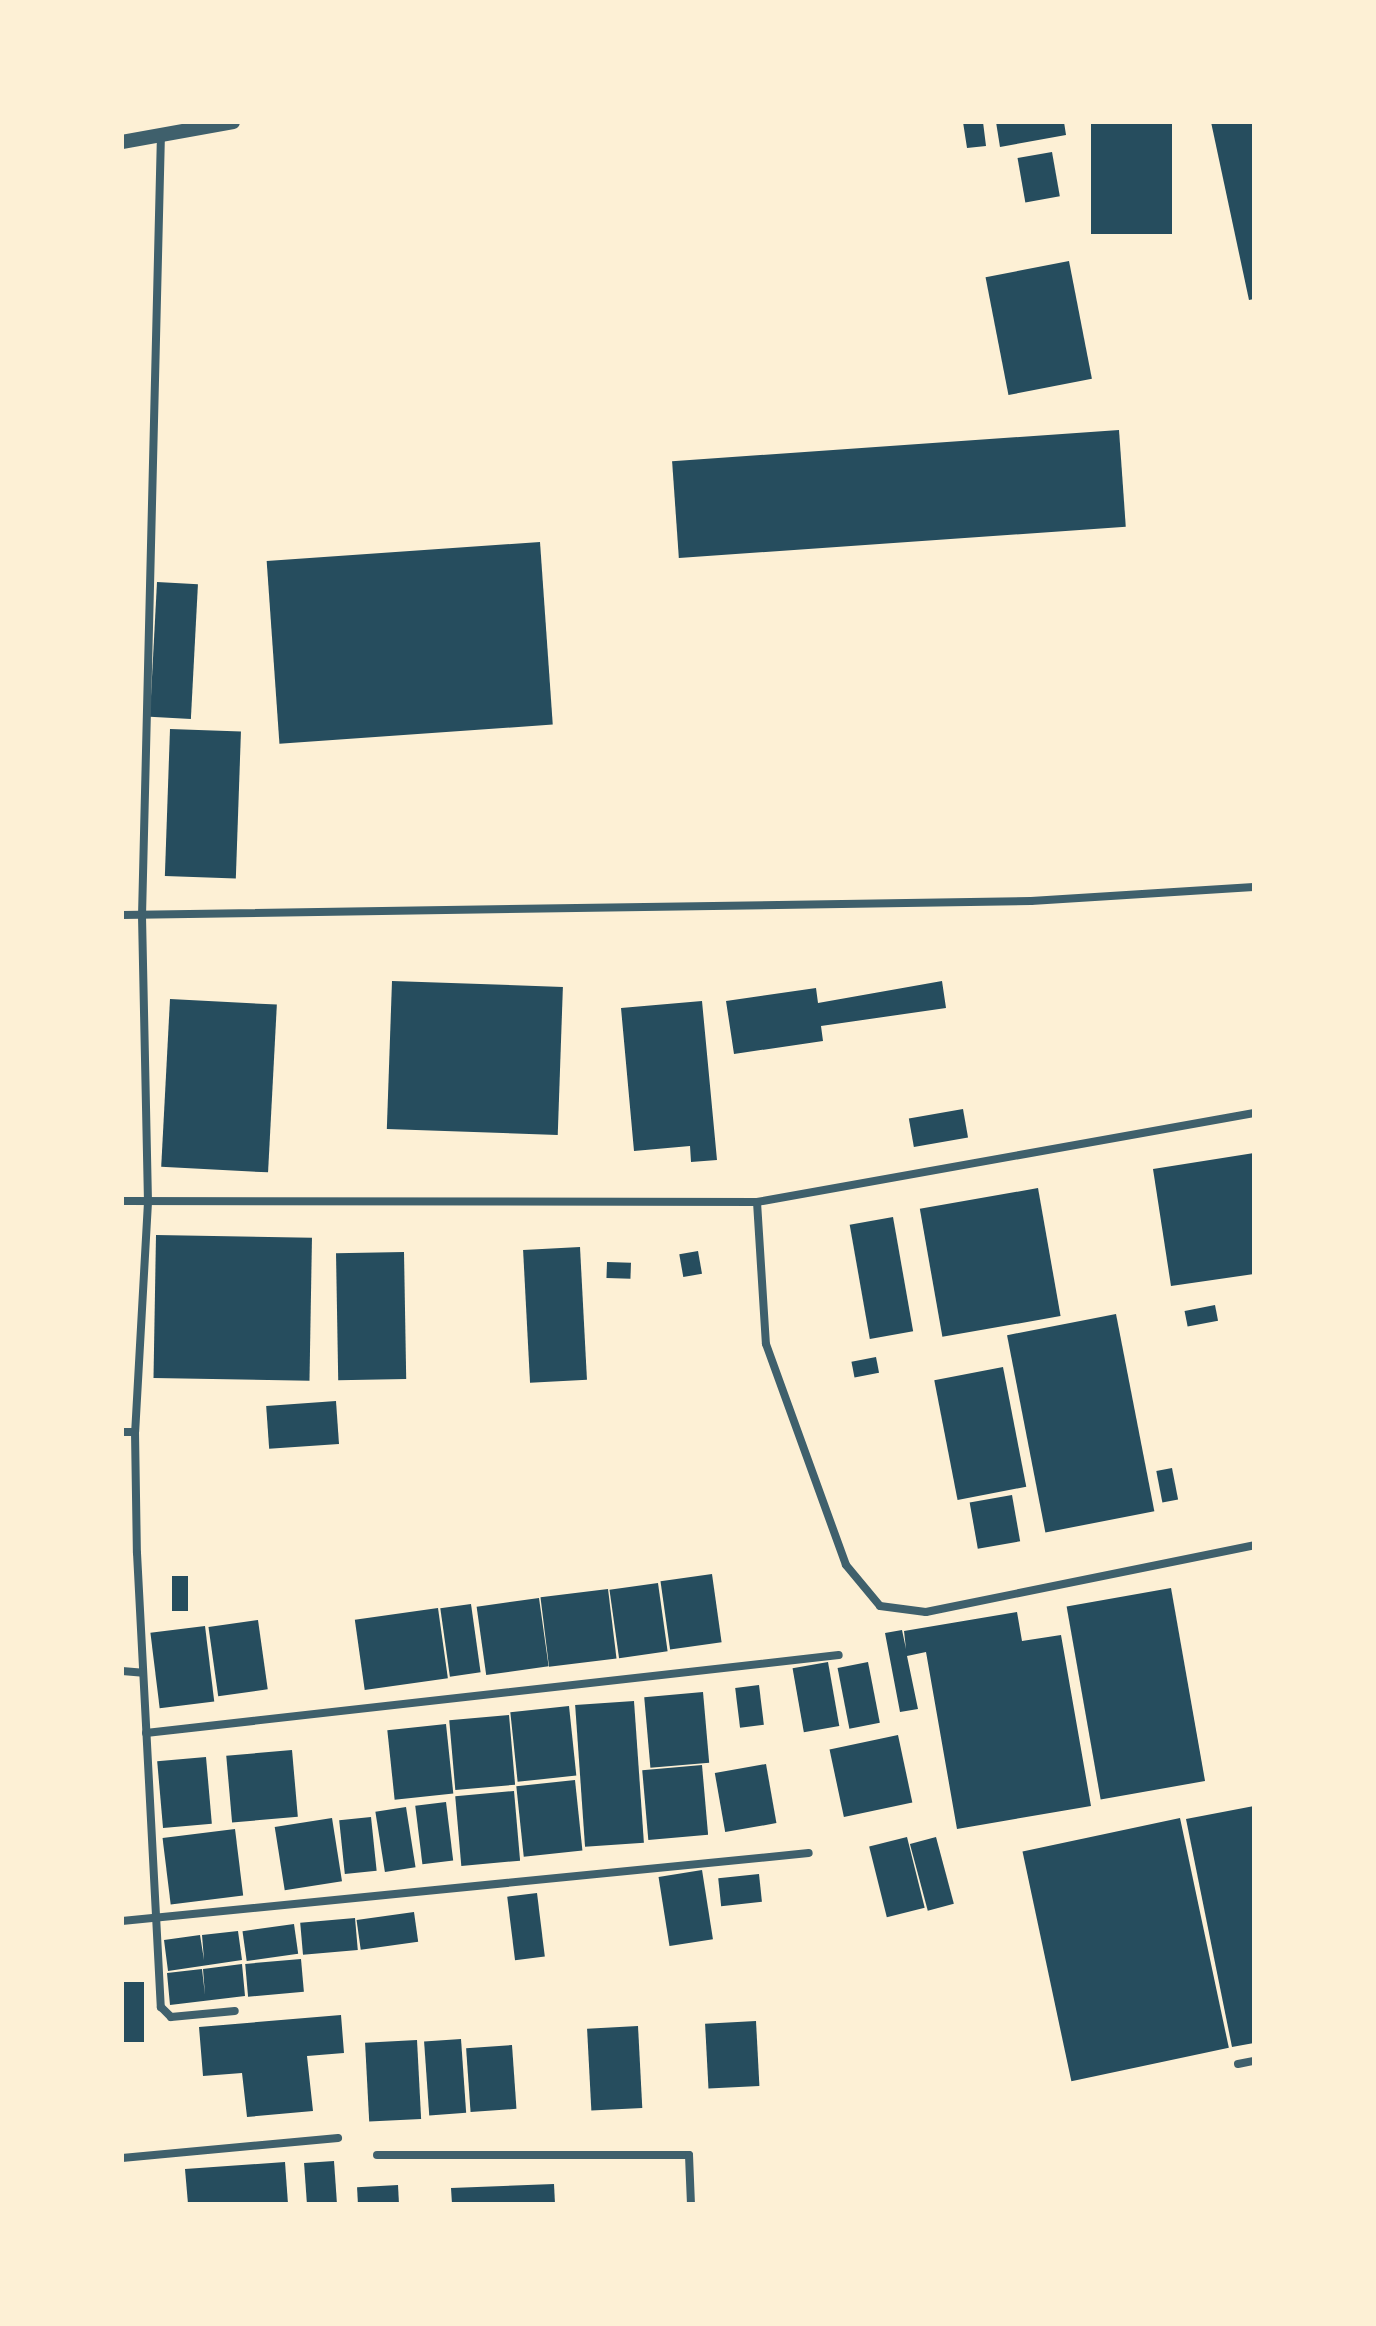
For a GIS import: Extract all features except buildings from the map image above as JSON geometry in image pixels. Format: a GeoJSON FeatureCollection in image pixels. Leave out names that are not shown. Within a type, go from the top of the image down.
{"type":"FeatureCollection","features":[{"type":"Feature","properties":{"kind":"street"},"geometry":{"type":"LineString","coordinates":[[122,142],[161,132],[233,122]]}},
{"type":"Feature","properties":{"kind":"street"},"geometry":{"type":"LineString","coordinates":[[161,132],[142,916],[148,1202],[135,1432],[143,1673],[156,1921],[165,2015],[235,2011]]}},
{"type":"Feature","properties":{"kind":"street"},"geometry":{"type":"LineString","coordinates":[[122,915],[1031,901],[1254,887]]}},
{"type":"Feature","properties":{"kind":"street"},"geometry":{"type":"LineString","coordinates":[[122,1201],[757,1202],[1254,1113]]}},
{"type":"Feature","properties":{"kind":"street"},"geometry":{"type":"LineString","coordinates":[[757,1202],[766,1344],[846,1565],[880,1606],[926,1612],[1254,1545]]}},
{"type":"Feature","properties":{"kind":"street"},"geometry":{"type":"LineString","coordinates":[[122,1432],[135,1432]]}},
{"type":"Feature","properties":{"kind":"street"},"geometry":{"type":"LineString","coordinates":[[146,1733],[839,1655]]}},
{"type":"Feature","properties":{"kind":"street"},"geometry":{"type":"LineString","coordinates":[[122,1671],[143,1673]]}},
{"type":"Feature","properties":{"kind":"street"},"geometry":{"type":"LineString","coordinates":[[122,1921],[156,1921],[809,1853]]}},
{"type":"Feature","properties":{"kind":"street"},"geometry":{"type":"LineString","coordinates":[[1238,2064],[1254,2061]]}},
{"type":"Feature","properties":{"kind":"street"},"geometry":{"type":"LineString","coordinates":[[122,2158],[338,2138]]}},
{"type":"Feature","properties":{"kind":"street"},"geometry":{"type":"LineString","coordinates":[[377,2155],[689,2155],[691,2204]]}}]}
